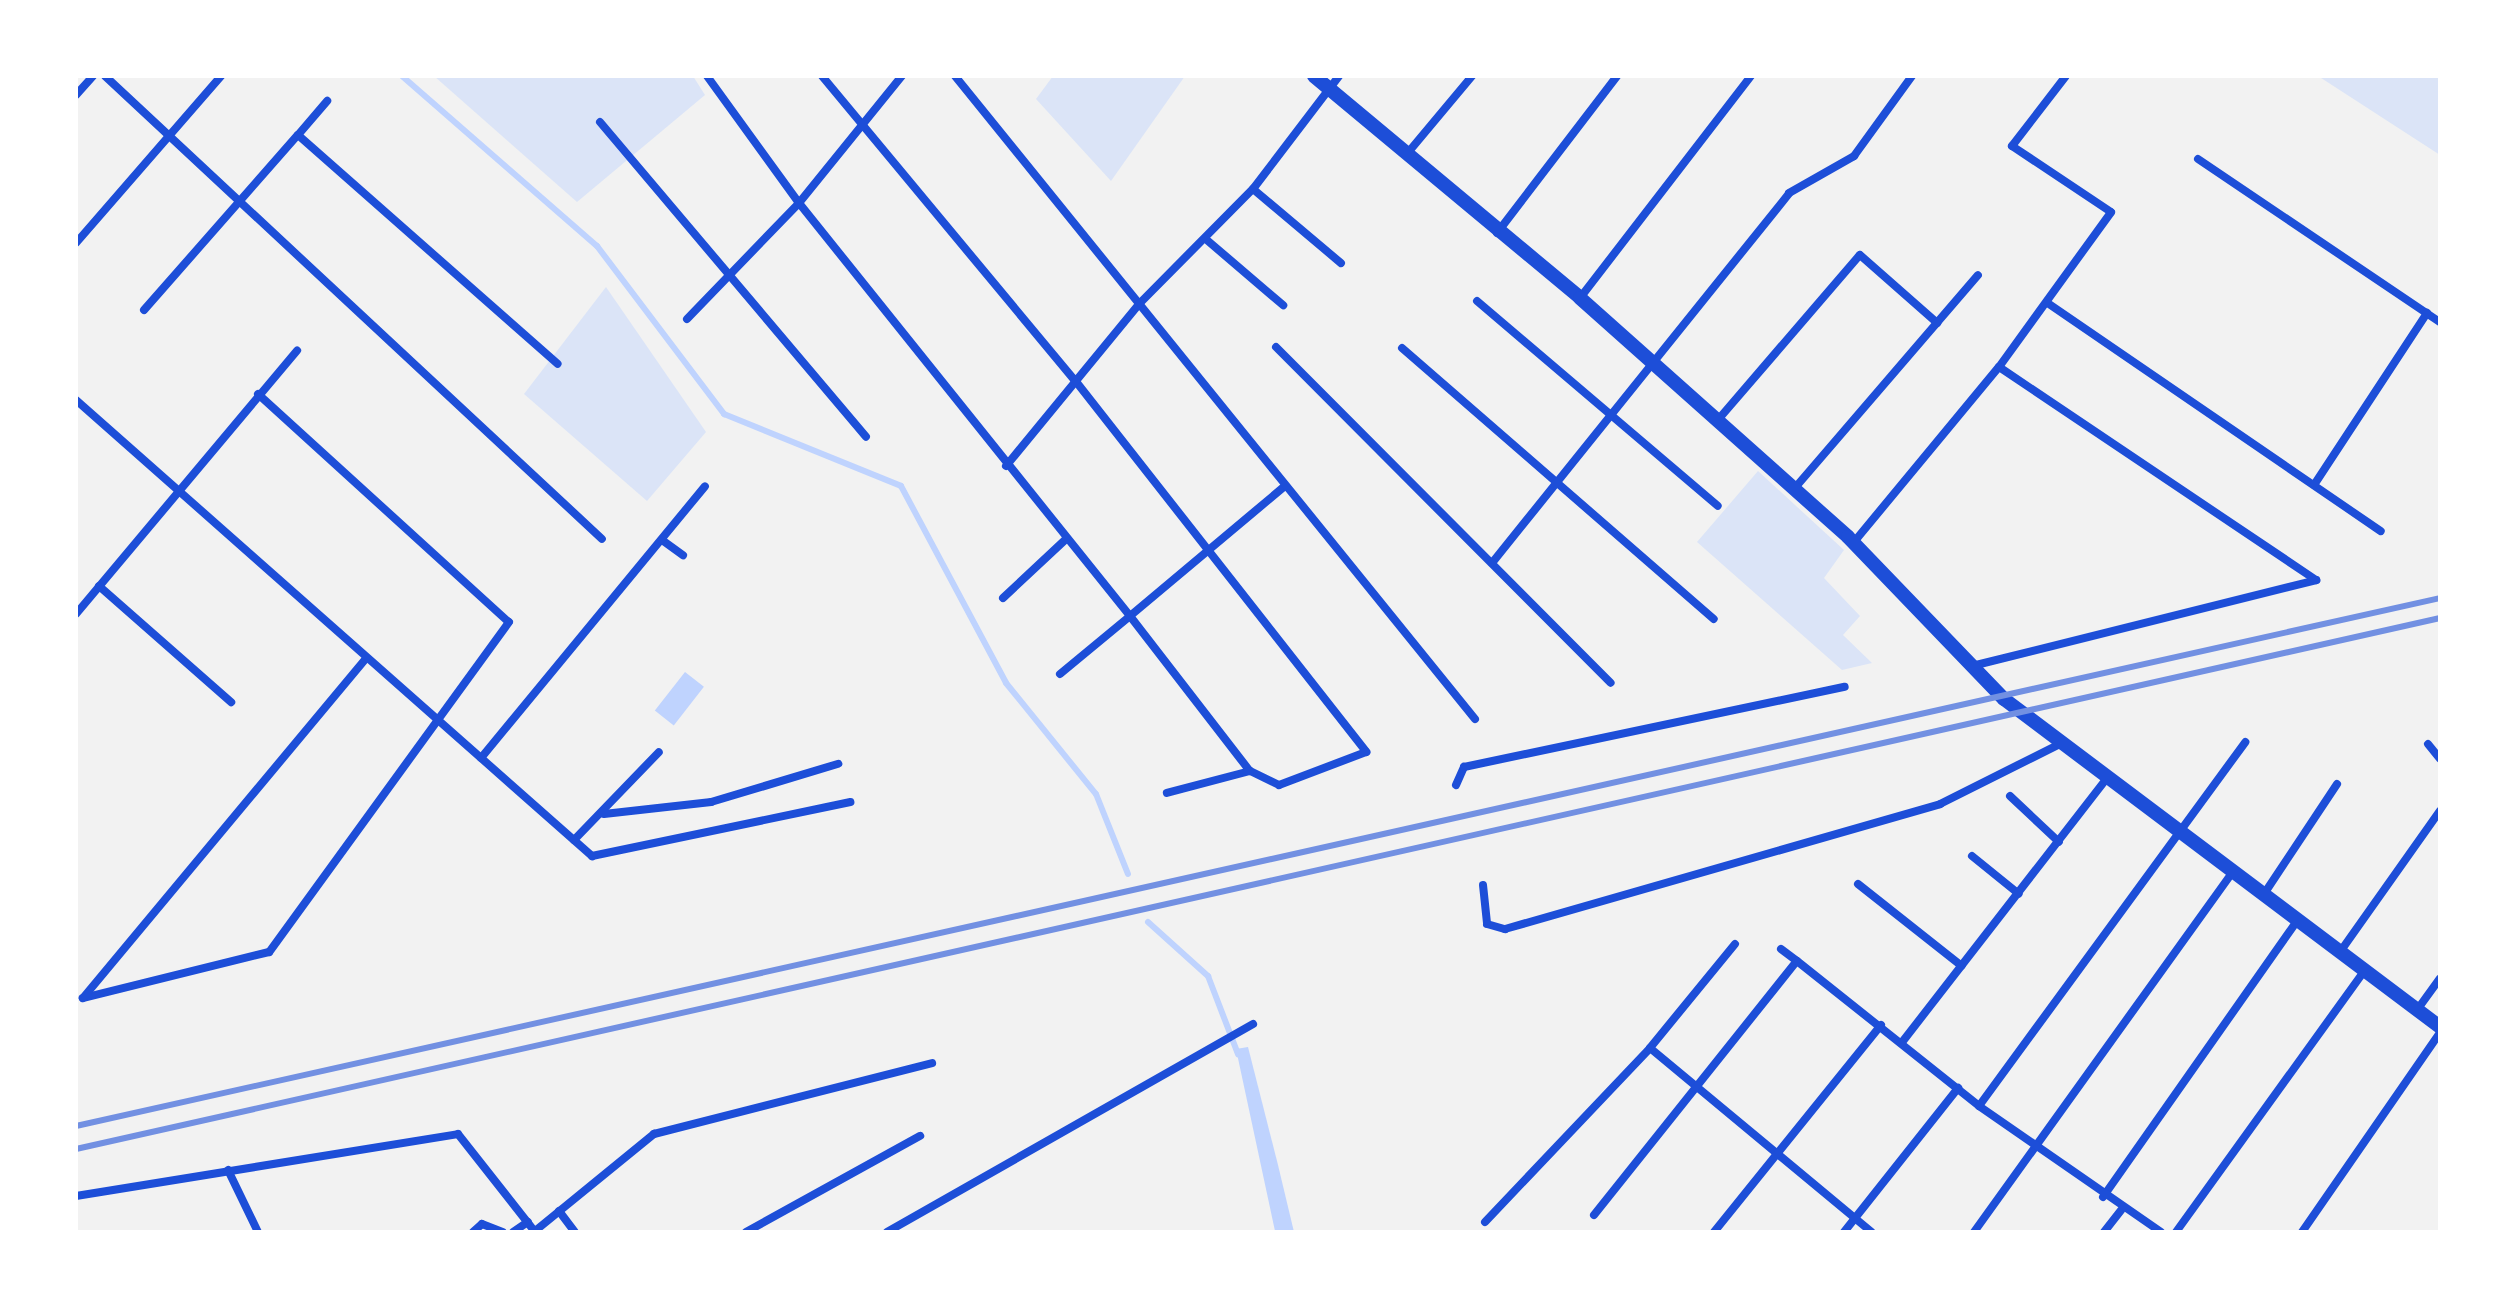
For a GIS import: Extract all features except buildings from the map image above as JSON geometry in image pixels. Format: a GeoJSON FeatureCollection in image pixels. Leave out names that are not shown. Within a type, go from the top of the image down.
{"type":"FeatureCollection","features":[{"type":"Feature","properties":{"kind":"street"},"geometry":{"type":"LineString","coordinates":[[76,95],[93,76]]}},
{"type":"Feature","properties":{"kind":"street"},"geometry":{"type":"LineString","coordinates":[[105,76],[602,539]]}},
{"type":"Feature","properties":{"kind":"street"},"geometry":{"type":"LineString","coordinates":[[76,243],[221,76]]}},
{"type":"Feature","properties":{"kind":"street"},"geometry":{"type":"LineString","coordinates":[[707,76],[799,203],[1006,466],[1130,616],[1250,771],[1273,785],[1292,783],[1366,752],[1205,551],[1074,379],[822,76]]}},
{"type":"Feature","properties":{"kind":"street"},"geometry":{"type":"LineString","coordinates":[[687,319],[799,203],[902,76]]}},
{"type":"Feature","properties":{"kind":"street"},"geometry":{"type":"LineString","coordinates":[[955,76],[1475,719]]}},
{"type":"Feature","properties":{"kind":"street"},"geometry":{"type":"LineString","coordinates":[[1314,76],[1497,234],[1580,298],[1854,542],[1972,666],[2062,742],[2440,1027]]}},
{"type":"Feature","properties":{"kind":"street"},"geometry":{"type":"LineString","coordinates":[[1006,466],[1074,379],[1140,303],[1208,241],[1253,189],[1339,76]]}},
{"type":"Feature","properties":{"kind":"street"},"geometry":{"type":"LineString","coordinates":[[1405,156],[1472,76]]}},
{"type":"Feature","properties":{"kind":"street"},"geometry":{"type":"LineString","coordinates":[[1497,234],[1617,76]]}},
{"type":"Feature","properties":{"kind":"street"},"geometry":{"type":"LineString","coordinates":[[1580,298],[1751,76]]}},
{"type":"Feature","properties":{"kind":"street"},"geometry":{"type":"LineString","coordinates":[[1492,563],[1789,193],[1854,156],[1912,76]]}},
{"type":"Feature","properties":{"kind":"street"},"geometry":{"type":"LineString","coordinates":[[1854,542],[2049,304],[2111,212],[2012,146],[2066,76]]}},
{"type":"Feature","properties":{"kind":"street"},"geometry":{"type":"LineString","coordinates":[[144,310],[327,101]]}},
{"type":"Feature","properties":{"kind":"street"},"geometry":{"type":"LineString","coordinates":[[600,122],[727,277],[866,437]]}},
{"type":"Feature","properties":{"kind":"street"},"geometry":{"type":"LineString","coordinates":[[298,135],[558,364]]}},
{"type":"Feature","properties":{"kind":"street"},"geometry":{"type":"LineString","coordinates":[[2198,159],[2440,322]]}},
{"type":"Feature","properties":{"kind":"street"},"geometry":{"type":"LineString","coordinates":[[1253,189],[1341,263]]}},
{"type":"Feature","properties":{"kind":"street"},"geometry":{"type":"LineString","coordinates":[[1208,241],[1283,305]]}},
{"type":"Feature","properties":{"kind":"street"},"geometry":{"type":"LineString","coordinates":[[1717,421],[1860,255],[1937,323]]}},
{"type":"Feature","properties":{"kind":"street"},"geometry":{"type":"LineString","coordinates":[[1794,489],[1978,275]]}},
{"type":"Feature","properties":{"kind":"street"},"geometry":{"type":"LineString","coordinates":[[1477,301],[1615,413],[1718,506]]}},
{"type":"Feature","properties":{"kind":"street"},"geometry":{"type":"LineString","coordinates":[[2049,304],[2381,531]]}},
{"type":"Feature","properties":{"kind":"street"},"geometry":{"type":"LineString","coordinates":[[2314,485],[2427,313]]}},
{"type":"Feature","properties":{"kind":"street"},"geometry":{"type":"LineString","coordinates":[[1276,347],[1611,683]]}},
{"type":"Feature","properties":{"kind":"street"},"geometry":{"type":"LineString","coordinates":[[1402,348],[1560,479],[1714,619]]}},
{"type":"Feature","properties":{"kind":"street"},"geometry":{"type":"LineString","coordinates":[[76,614],[176,490],[297,351]]}},
{"type":"Feature","properties":{"kind":"street"},"geometry":{"type":"LineString","coordinates":[[1972,666],[2316,580],[1999,367]]}},
{"type":"Feature","properties":{"kind":"street"},"geometry":{"type":"LineString","coordinates":[[258,394],[509,622],[269,952],[83,998],[365,659]]}},
{"type":"Feature","properties":{"kind":"street"},"geometry":{"type":"LineString","coordinates":[[76,400],[436,723],[481,758],[592,856],[850,802]]}},
{"type":"Feature","properties":{"kind":"street"},"geometry":{"type":"LineString","coordinates":[[481,758],[705,486]]}},
{"type":"Feature","properties":{"kind":"street"},"geometry":{"type":"LineString","coordinates":[[1060,674],[1285,486]]}},
{"type":"Feature","properties":{"kind":"street"},"geometry":{"type":"LineString","coordinates":[[1003,598],[1066,539]]}},
{"type":"Feature","properties":{"kind":"street"},"geometry":{"type":"LineString","coordinates":[[662,540],[683,555]]}},
{"type":"Feature","properties":{"kind":"street"},"geometry":{"type":"LineString","coordinates":[[99,586],[231,702]]}},
{"type":"Feature","properties":{"kind":"street"},"geometry":{"type":"LineString","coordinates":[[1456,785],[1464,767],[1845,687]]}},
{"type":"Feature","properties":{"kind":"street"},"geometry":{"type":"LineString","coordinates":[[1483,885],[1487,924],[1505,929],[1940,804],[2062,742]]}},
{"type":"Feature","properties":{"kind":"street"},"geometry":{"type":"LineString","coordinates":[[1979,1106],[2178,829],[2245,742]]}},
{"type":"Feature","properties":{"kind":"street"},"geometry":{"type":"LineString","coordinates":[[2428,744],[2440,759]]}},
{"type":"Feature","properties":{"kind":"street"},"geometry":{"type":"LineString","coordinates":[[574,840],[604,814],[659,752]]}},
{"type":"Feature","properties":{"kind":"street"},"geometry":{"type":"LineString","coordinates":[[604,814],[711,802],[838,764]]}},
{"type":"Feature","properties":{"kind":"street"},"geometry":{"type":"LineString","coordinates":[[1167,793],[1250,771]]}},
{"type":"Feature","properties":{"kind":"street"},"geometry":{"type":"LineString","coordinates":[[1903,1041],[2109,776]]}},
{"type":"Feature","properties":{"kind":"street"},"geometry":{"type":"LineString","coordinates":[[2264,894],[2337,784]]}},
{"type":"Feature","properties":{"kind":"street"},"geometry":{"type":"LineString","coordinates":[[2010,796],[2059,842]]}},
{"type":"Feature","properties":{"kind":"street"},"geometry":{"type":"LineString","coordinates":[[2340,952],[2440,811]]}},
{"type":"Feature","properties":{"kind":"street"},"geometry":{"type":"LineString","coordinates":[[1972,856],[2019,894]]}},
{"type":"Feature","properties":{"kind":"street"},"geometry":{"type":"LineString","coordinates":[[1974,1232],[2233,872]]}},
{"type":"Feature","properties":{"kind":"street"},"geometry":{"type":"LineString","coordinates":[[1858,884],[1962,966]]}},
{"type":"Feature","properties":{"kind":"street"},"geometry":{"type":"LineString","coordinates":[[2103,1197],[2298,920]]}},
{"type":"Feature","properties":{"kind":"street"},"geometry":{"type":"LineString","coordinates":[[1485,1222],[1650,1048],[1735,944]]}},
{"type":"Feature","properties":{"kind":"street"},"geometry":{"type":"LineString","coordinates":[[1781,949],[1903,1041],[2035,1150],[2121,1210],[2161,1232]]}},
{"type":"Feature","properties":{"kind":"street"},"geometry":{"type":"LineString","coordinates":[[1594,1215],[1699,1088],[1797,961]]}},
{"type":"Feature","properties":{"kind":"street"},"geometry":{"type":"LineString","coordinates":[[2176,1232],[2366,970]]}},
{"type":"Feature","properties":{"kind":"street"},"geometry":{"type":"LineString","coordinates":[[2417,1010],[2440,978]]}},
{"type":"Feature","properties":{"kind":"street"},"geometry":{"type":"LineString","coordinates":[[887,1232],[1253,1024]]}},
{"type":"Feature","properties":{"kind":"street"},"geometry":{"type":"LineString","coordinates":[[1714,1232],[1881,1025]]}},
{"type":"Feature","properties":{"kind":"street"},"geometry":{"type":"LineString","coordinates":[[2302,1232],[2440,1033]]}},
{"type":"Feature","properties":{"kind":"street"},"geometry":{"type":"LineString","coordinates":[[1650,1048],[1872,1232]]}},
{"type":"Feature","properties":{"kind":"street"},"geometry":{"type":"LineString","coordinates":[[76,1196],[458,1134],[535,1232],[654,1134],[932,1063]]}},
{"type":"Feature","properties":{"kind":"street"},"geometry":{"type":"LineString","coordinates":[[1844,1232],[1958,1088]]}},
{"type":"Feature","properties":{"kind":"street"},"geometry":{"type":"LineString","coordinates":[[746,1232],[920,1136]]}},
{"type":"Feature","properties":{"kind":"street"},"geometry":{"type":"LineString","coordinates":[[228,1170],[258,1232]]}},
{"type":"Feature","properties":{"kind":"street"},"geometry":{"type":"LineString","coordinates":[[2104,1232],[2121,1210]]}},
{"type":"Feature","properties":{"kind":"street"},"geometry":{"type":"LineString","coordinates":[[559,1211],[575,1232]]}},
{"type":"Feature","properties":{"kind":"street"},"geometry":{"type":"LineString","coordinates":[[513,1232],[528,1222]]}},
{"type":"Feature","properties":{"kind":"street"},"geometry":{"type":"LineString","coordinates":[[473,1232],[482,1224],[503,1232]]}},
{"type":"Feature","properties":{"kind":"shaded area"},"geometry":{"type":"Polygon","coordinates":[[[434,76],[693,76],[705,95],[577,202],[434,76]]]}},
{"type":"Feature","properties":{"kind":"shaded area"},"geometry":{"type":"Polygon","coordinates":[[[1053,76],[1185,76],[1111,181],[1036,99],[1053,76]]]}},
{"type":"Feature","properties":{"kind":"shaded area"},"geometry":{"type":"Polygon","coordinates":[[[2318,76],[2440,76],[2440,155],[2318,76]]]}},
{"type":"Feature","properties":{"kind":"shaded area"},"geometry":{"type":"Polygon","coordinates":[[[606,287],[706,432],[647,501],[524,394],[606,287]]]}},
{"type":"Feature","properties":{"kind":"shaded area"},"geometry":{"type":"Polygon","coordinates":[[[1758,471],[1844,550],[1824,578],[1860,616],[1843,635],[1872,663],[1842,670],[1697,542],[1758,471]]]}},
{"type":"Feature","properties":{"kind":"water"},"geometry":{"type":"Polygon","coordinates":[[[685,672],[704,687],[674,725],[655,711],[685,672]]]}},
{"type":"Feature","properties":{"kind":"water"},"geometry":{"type":"Polygon","coordinates":[[[1248,1047],[1294,1232],[1275,1231],[1236,1049],[1248,1047]]]}},
{"type":"Feature","properties":{"kind":"waterway"},"geometry":{"type":"LineString","coordinates":[[402,76],[597,246],[724,414],[901,486],[1006,683],[1096,794],[1128,874]]}},
{"type":"Feature","properties":{"kind":"waterway"},"geometry":{"type":"LineString","coordinates":[[1148,922],[1208,976],[1238,1054]]}},
{"type":"Feature","properties":{"kind":"railway"},"geometry":{"type":"LineString","coordinates":[[76,1126],[2440,598]]}},
{"type":"Feature","properties":{"kind":"railway"},"geometry":{"type":"LineString","coordinates":[[76,1149],[2440,618]]}}]}
